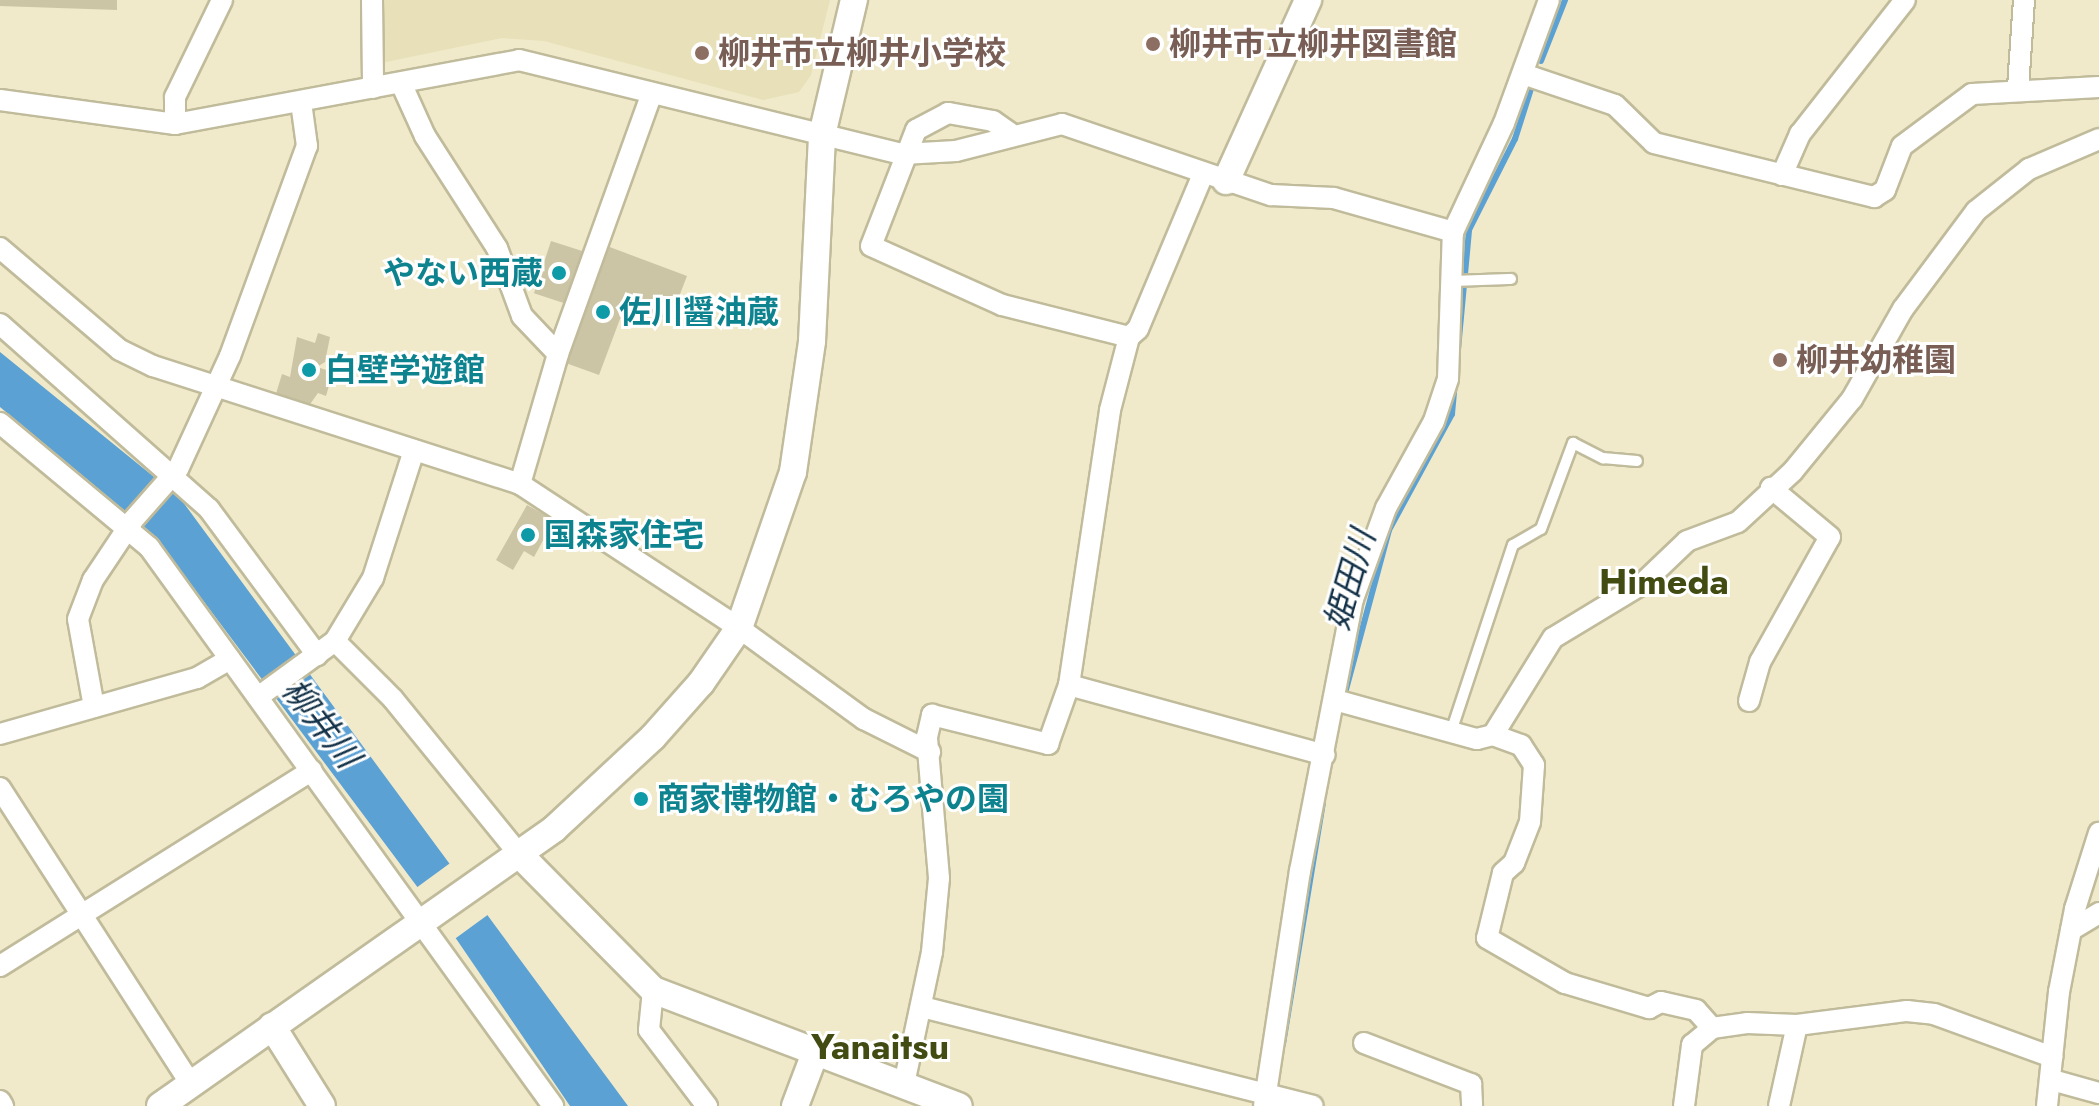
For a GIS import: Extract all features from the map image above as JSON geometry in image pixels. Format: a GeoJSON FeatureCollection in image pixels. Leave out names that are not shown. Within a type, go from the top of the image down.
{"type":"FeatureCollection","features":[{"type":"Feature","properties":{"kind":"street"},"geometry":{"type":"LineString","coordinates":[[175,124],[175,97],[222,0]]}},
{"type":"Feature","properties":{"kind":"street"},"geometry":{"type":"LineString","coordinates":[[372,0],[373,88]]}},
{"type":"Feature","properties":{"kind":"street"},"geometry":{"type":"LineString","coordinates":[[160,1106],[519,854],[653,737],[701,683],[739,628],[776,533],[808,384],[822,135],[854,0]]}},
{"type":"Feature","properties":{"kind":"street"},"geometry":{"type":"LineString","coordinates":[[904,1084],[922,1007],[940,851],[930,752],[932,715],[1048,744],[1069,685],[1105,439],[1129,337],[1138,329],[1308,0]]}},
{"type":"Feature","properties":{"kind":"street"},"geometry":{"type":"LineString","coordinates":[[1265,1100],[1335,700],[1368,552],[1434,421],[1448,379],[1453,232],[1523,74],[1549,0]]}},
{"type":"Feature","properties":{"kind":"street"},"geometry":{"type":"LineString","coordinates":[[1782,175],[1800,134],[1905,0]]}},
{"type":"Feature","properties":{"kind":"street"},"geometry":{"type":"LineString","coordinates":[[2018,88],[2024,0]]}},
{"type":"Feature","properties":{"kind":"street"},"geometry":{"type":"LineString","coordinates":[[0,100],[175,124],[519,60],[903,154],[956,151],[1010,133],[1062,124],[1271,195],[1334,198],[1453,232]]}},
{"type":"Feature","properties":{"kind":"street"},"geometry":{"type":"LineString","coordinates":[[1523,74],[1615,105],[1654,143],[1874,197],[1885,190],[1902,146],[1972,94],[2018,88],[2099,87]]}},
{"type":"Feature","properties":{"kind":"street"},"geometry":{"type":"LineString","coordinates":[[401,83],[425,136],[497,248],[522,316],[558,354]]}},
{"type":"Feature","properties":{"kind":"street"},"geometry":{"type":"LineString","coordinates":[[520,484],[558,354],[652,93]]}},
{"type":"Feature","properties":{"kind":"street"},"geometry":{"type":"LineString","coordinates":[[94,707],[78,619],[93,580],[132,523],[172,478],[215,386],[307,146],[301,102]]}},
{"type":"Feature","properties":{"kind":"street"},"geometry":{"type":"LineString","coordinates":[[1010,133],[993,121],[948,113],[916,130],[903,154],[871,238],[879,254],[1002,305],[1129,337]]}},
{"type":"Feature","properties":{"kind":"street"},"geometry":{"type":"LineString","coordinates":[[1493,735],[1553,638],[1642,584],[1687,541],[1738,522],[1771,488],[1793,471],[1852,399],[1903,309],[1976,211],[2029,169],[2099,139]]}},
{"type":"Feature","properties":{"kind":"street"},"geometry":{"type":"LineString","coordinates":[[0,248],[120,350],[215,386],[520,484],[739,628],[864,719],[930,752]]}},
{"type":"Feature","properties":{"kind":"street"},"geometry":{"type":"LineString","coordinates":[[0,324],[209,509],[311,659]]}},
{"type":"Feature","properties":{"kind":"street"},"geometry":{"type":"LineString","coordinates":[[0,423],[132,523],[312,770],[426,917],[553,1106]]}},
{"type":"Feature","properties":{"kind":"street"},"geometry":{"type":"LineString","coordinates":[[261,696],[335,641],[373,578],[414,450]]}},
{"type":"Feature","properties":{"kind":"street"},"geometry":{"type":"LineString","coordinates":[[1749,701],[1760,662],[1830,537],[1771,488]]}},
{"type":"Feature","properties":{"kind":"street"},"geometry":{"type":"LineString","coordinates":[[335,641],[393,699],[519,854],[653,990],[959,1106]]}},
{"type":"Feature","properties":{"kind":"street"},"geometry":{"type":"LineString","coordinates":[[0,734],[197,678],[230,659]]}},
{"type":"Feature","properties":{"kind":"street"},"geometry":{"type":"LineString","coordinates":[[1069,685],[1325,755]]}},
{"type":"Feature","properties":{"kind":"street"},"geometry":{"type":"LineString","coordinates":[[1335,700],[1477,739],[1493,735],[1521,745],[1534,765],[1530,822],[1514,863],[1503,873],[1487,938],[1565,983],[1649,1008],[1661,1002],[1696,1010],[1712,1028]]}},
{"type":"Feature","properties":{"kind":"street"},"geometry":{"type":"LineString","coordinates":[[0,966],[312,770]]}},
{"type":"Feature","properties":{"kind":"street"},"geometry":{"type":"LineString","coordinates":[[0,788],[191,1084]]}},
{"type":"Feature","properties":{"kind":"street"},"geometry":{"type":"LineString","coordinates":[[2047,1106],[2071,930],[2099,833]]}},
{"type":"Feature","properties":{"kind":"street"},"geometry":{"type":"LineString","coordinates":[[2071,930],[2099,913]]}},
{"type":"Feature","properties":{"kind":"street"},"geometry":{"type":"LineString","coordinates":[[653,990],[649,1030],[707,1106]]}},
{"type":"Feature","properties":{"kind":"street"},"geometry":{"type":"LineString","coordinates":[[922,1007],[1265,1100],[1313,1106]]}},
{"type":"Feature","properties":{"kind":"street"},"geometry":{"type":"LineString","coordinates":[[1684,1106],[1689,1053],[1712,1028],[1797,1025],[1874,1013],[1934,1014],[2052,1057]]}},
{"type":"Feature","properties":{"kind":"street"},"geometry":{"type":"LineString","coordinates":[[1779,1106],[1797,1025]]}},
{"type":"Feature","properties":{"kind":"street"},"geometry":{"type":"LineString","coordinates":[[272,1026],[322,1106]]}},
{"type":"Feature","properties":{"kind":"street"},"geometry":{"type":"LineString","coordinates":[[1364,1043],[1471,1084],[1472,1106]]}},
{"type":"Feature","properties":{"kind":"street"},"geometry":{"type":"LineString","coordinates":[[795,1106],[815,1053]]}},
{"type":"Feature","properties":{"kind":"street"},"geometry":{"type":"LineString","coordinates":[[2052,1080],[2099,1093]]}},
{"type":"Feature","properties":{"kind":"lane"},"geometry":{"type":"LineString","coordinates":[[1451,281],[1511,279]]}},
{"type":"Feature","properties":{"kind":"lane"},"geometry":{"type":"LineString","coordinates":[[1451,732],[1513,545],[1541,529],[1573,443],[1603,458],[1637,461]]}},
{"type":"Feature","properties":{"kind":"shaded area","name":"柳井市立柳井小学校"},"geometry":{"type":"Polygon","coordinates":[[[381,0],[830,0],[811,75],[799,92],[763,100],[544,41],[502,38],[381,63],[381,0]]]}},
{"type":"Feature","properties":{"kind":"water","name":"柳井川"},"geometry":{"type":"Polygon","coordinates":[[[0,352],[180,498],[628,1106],[570,1106],[457,940],[154,535],[0,407],[0,352]]]}},
{"type":"Feature","properties":{"kind":"pier"},"geometry":{"type":"Polygon","coordinates":[[[453,861],[491,913],[453,940],[415,889],[453,861]]]}},
{"type":"Feature","properties":{"kind":"building"},"geometry":{"type":"Polygon","coordinates":[[[0,0],[117,0],[117,10],[0,6],[0,0]]]}},
{"type":"Feature","properties":{"kind":"building","name":"やない西蔵"},"geometry":{"type":"Polygon","coordinates":[[[551,241],[585,252],[568,304],[534,293],[551,241]]]}},
{"type":"Feature","properties":{"kind":"building","name":"佐川醤油蔵"},"geometry":{"type":"Polygon","coordinates":[[[607,246],[687,276],[670,320],[626,303],[599,375],[563,362],[607,246]]]}},
{"type":"Feature","properties":{"kind":"building","name":"白壁学遊館"},"geometry":{"type":"Polygon","coordinates":[[[318,333],[330,337],[325,362],[317,367],[333,372],[326,396],[318,393],[308,407],[275,397],[282,374],[290,377],[297,337],[315,343],[318,333]]]}},
{"type":"Feature","properties":{"kind":"building","name":"国森家住宅"},"geometry":{"type":"Polygon","coordinates":[[[527,505],[554,520],[534,557],[524,551],[513,570],[496,560],[527,505]]]}},
{"type":"Feature","properties":{"kind":"waterway","name":"姫田川"},"geometry":{"type":"LineString","coordinates":[[1541,61],[1565,0]]}},
{"type":"Feature","properties":{"kind":"waterway","name":"姫田川"},"geometry":{"type":"LineString","coordinates":[[1344,697],[1389,530],[1452,414],[1469,230],[1515,139],[1531,89]]}},
{"type":"Feature","properties":{"kind":"waterway","name":"姫田川"},"geometry":{"type":"LineString","coordinates":[[1283,1044],[1323,802]]}},
{"type":"Feature","properties":{"kind":"place","name":"柳井市立柳井図書館"},"geometry":{"type":"Point","coordinates":[1153,44]}},
{"type":"Feature","properties":{"kind":"place","name":"柳井市立柳井小学校"},"geometry":{"type":"Point","coordinates":[702,53]}},
{"type":"Feature","properties":{"kind":"place","name":"やない西蔵"},"geometry":{"type":"Point","coordinates":[559,273]}},
{"type":"Feature","properties":{"kind":"place","name":"佐川醤油蔵"},"geometry":{"type":"Point","coordinates":[603,312]}},
{"type":"Feature","properties":{"kind":"place","name":"柳井幼稚園"},"geometry":{"type":"Point","coordinates":[1780,360]}},
{"type":"Feature","properties":{"kind":"place","name":"白壁学遊館"},"geometry":{"type":"Point","coordinates":[309,370]}},
{"type":"Feature","properties":{"kind":"place","name":"国森家住宅"},"geometry":{"type":"Point","coordinates":[528,535]}},
{"type":"Feature","properties":{"kind":"place","name":"商家博物館・むろやの園"},"geometry":{"type":"Point","coordinates":[641,799]}},
{"type":"Feature","properties":{"kind":"district","name":"Himeda"},"geometry":{"type":"Point","coordinates":[1664,582]}},
{"type":"Feature","properties":{"kind":"district","name":"Yanaitsu"},"geometry":{"type":"Point","coordinates":[880,1047]}}]}
